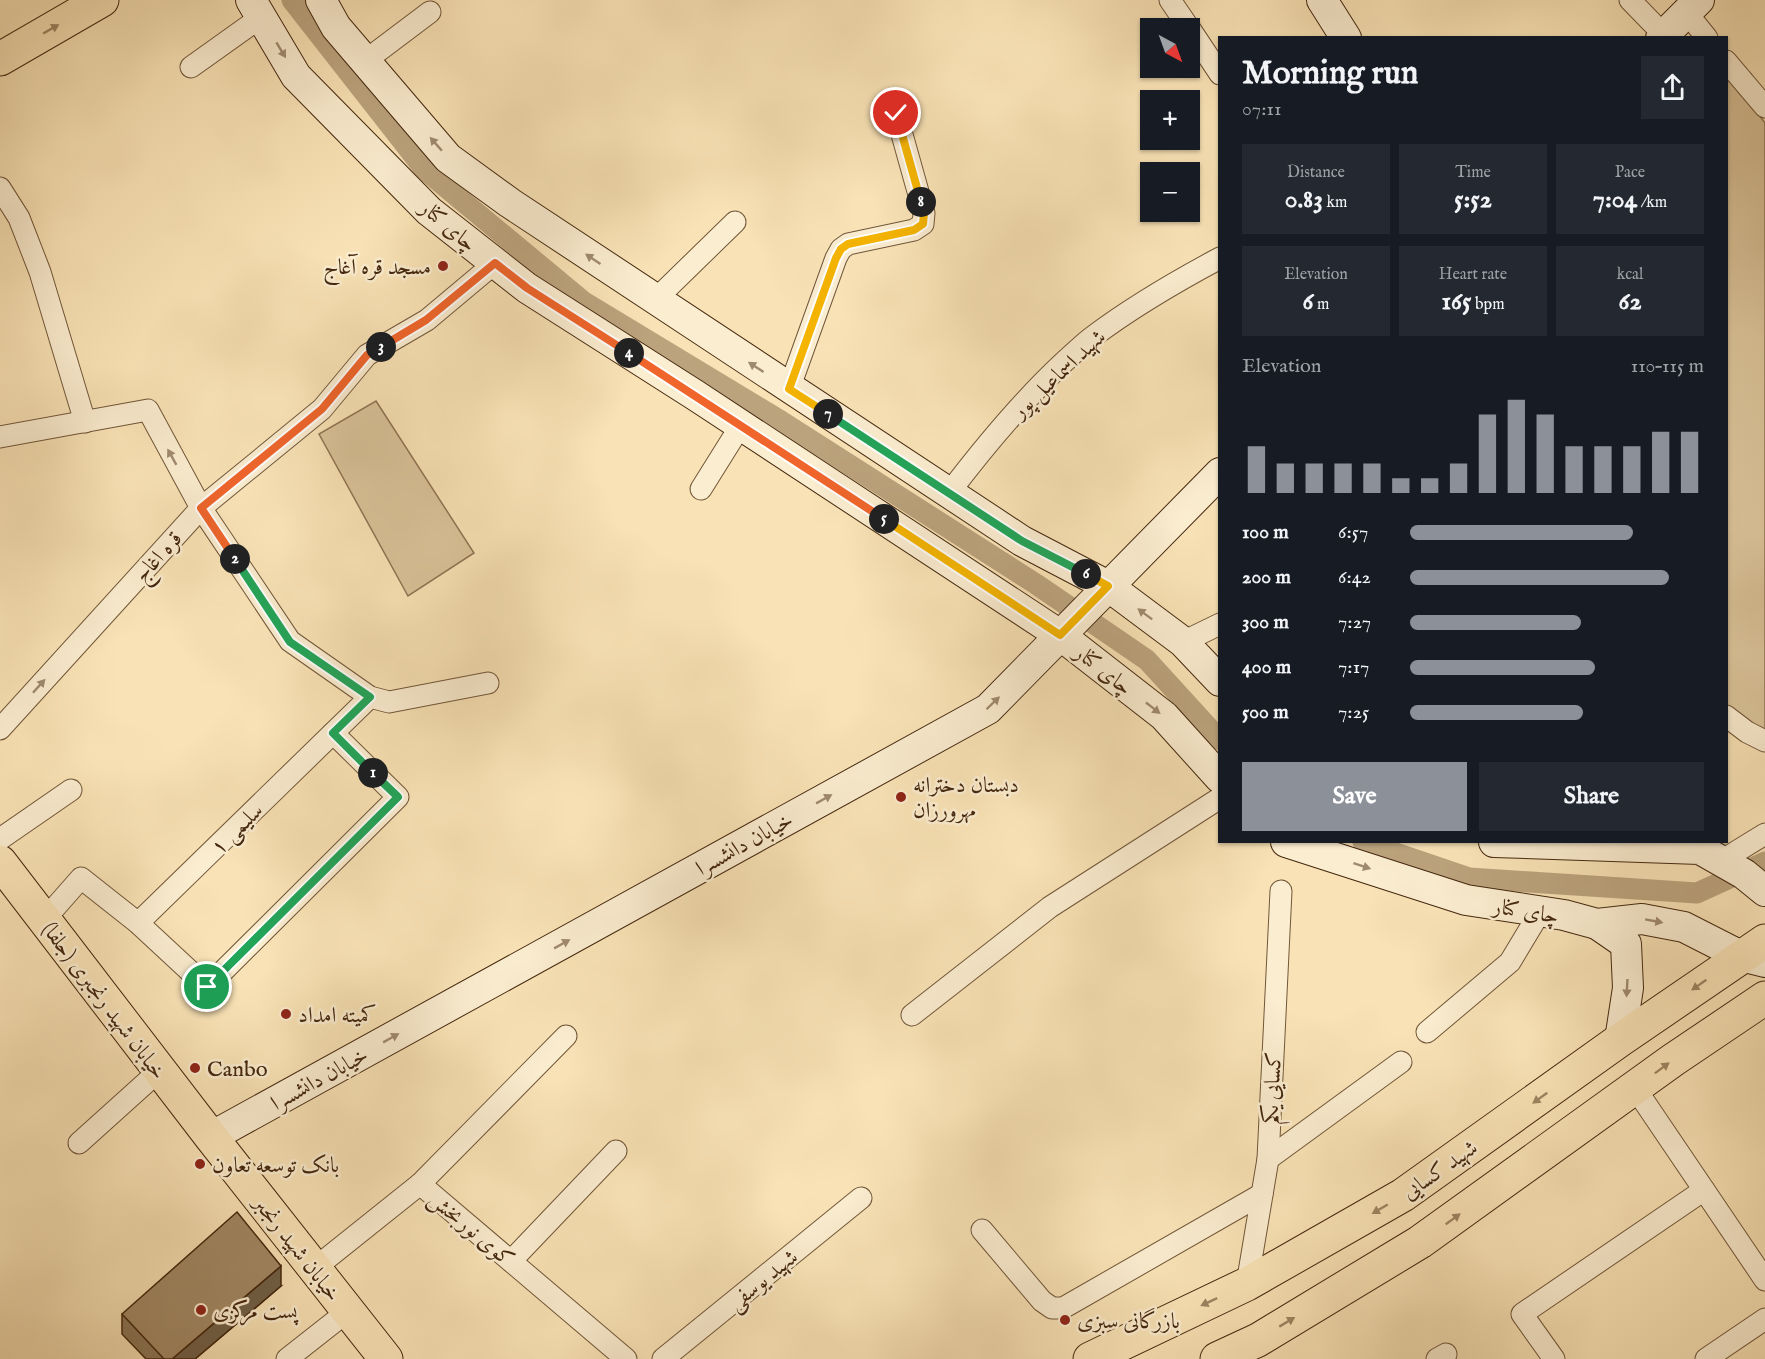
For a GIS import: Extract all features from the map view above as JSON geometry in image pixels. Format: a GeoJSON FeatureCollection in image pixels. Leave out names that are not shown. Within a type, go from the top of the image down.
{"type":"FeatureCollection","features":[{"type":"Feature","properties":{"kind":"main road"},"geometry":{"type":"LineString","coordinates":[[0,58],[102,0]]}},
{"type":"Feature","properties":{"kind":"main road","name":"خیابان شهید رنجبری (جلفا)"},"geometry":{"type":"LineString","coordinates":[[0,862],[211,1137]]}},
{"type":"Feature","properties":{"kind":"main road","name":"شهید کسایی"},"geometry":{"type":"LineString","coordinates":[[1090,1359],[1247,1284],[1403,1195],[1620,1040],[1757,953]]}},
{"type":"Feature","properties":{"kind":"main road"},"geometry":{"type":"LineString","coordinates":[[1217,1359],[1260,1349],[1420,1242],[1672,1060],[1765,998]]}},
{"type":"Feature","properties":{"kind":"main road","name":"خیابان شهید رنجبر"},"geometry":{"type":"LineString","coordinates":[[211,1137],[386,1359]]}},
{"type":"Feature","properties":{"kind":"street"},"geometry":{"type":"LineString","coordinates":[[321,0],[336,27],[448,158],[510,203],[1022,541],[1108,586],[1183,642],[1218,679]]}},
{"type":"Feature","properties":{"kind":"street"},"geometry":{"type":"LineString","coordinates":[[1170,0],[1182,18]]}},
{"type":"Feature","properties":{"kind":"street"},"geometry":{"type":"LineString","coordinates":[[1322,0],[1345,36]]}},
{"type":"Feature","properties":{"kind":"street"},"geometry":{"type":"LineString","coordinates":[[1630,0],[1663,36],[1693,6],[1706,36]]}},
{"type":"Feature","properties":{"kind":"street"},"geometry":{"type":"LineString","coordinates":[[191,67],[256,9]]}},
{"type":"Feature","properties":{"kind":"street","name":"چای کنار"},"geometry":{"type":"LineString","coordinates":[[256,9],[296,76],[429,211],[527,288],[741,425],[1060,635],[1164,716],[1218,776]]}},
{"type":"Feature","properties":{"kind":"street"},"geometry":{"type":"LineString","coordinates":[[365,61],[430,12]]}},
{"type":"Feature","properties":{"kind":"street"},"geometry":{"type":"LineString","coordinates":[[1200,45],[1218,71]]}},
{"type":"Feature","properties":{"kind":"street"},"geometry":{"type":"LineString","coordinates":[[1728,63],[1765,107]]}},
{"type":"Feature","properties":{"kind":"street"},"geometry":{"type":"LineString","coordinates":[[789,389],[841,249],[848,244],[914,230],[923,224],[924,213],[896,113]]}},
{"type":"Feature","properties":{"kind":"street"},"geometry":{"type":"LineString","coordinates":[[0,188],[19,218],[40,272],[85,422]]}},
{"type":"Feature","properties":{"kind":"street"},"geometry":{"type":"LineString","coordinates":[[656,300],[735,222]]}},
{"type":"Feature","properties":{"kind":"street","name":"شهید اسماعیل پور"},"geometry":{"type":"LineString","coordinates":[[949,493],[978,454],[1046,378],[1090,339],[1164,288],[1218,259]]}},
{"type":"Feature","properties":{"kind":"street","name":"قره اغاج"},"geometry":{"type":"LineString","coordinates":[[0,729],[201,508],[322,409],[367,355],[426,320],[495,263]]}},
{"type":"Feature","properties":{"kind":"street"},"geometry":{"type":"LineString","coordinates":[[0,437],[148,410],[201,508],[290,642],[370,697],[389,702],[488,683]]}},
{"type":"Feature","properties":{"kind":"street"},"geometry":{"type":"LineString","coordinates":[[700,489],[741,425]]}},
{"type":"Feature","properties":{"kind":"street","name":"خیابان دانشسرا"},"geometry":{"type":"LineString","coordinates":[[211,1137],[988,709],[1218,474]]}},
{"type":"Feature","properties":{"kind":"street"},"geometry":{"type":"LineString","coordinates":[[1183,642],[1218,625]]}},
{"type":"Feature","properties":{"kind":"street","name":"سلیمی ۱"},"geometry":{"type":"LineString","coordinates":[[138,923],[370,697]]}},
{"type":"Feature","properties":{"kind":"street"},"geometry":{"type":"LineString","coordinates":[[1728,718],[1747,732],[1765,741]]}},
{"type":"Feature","properties":{"kind":"street"},"geometry":{"type":"LineString","coordinates":[[44,920],[81,878],[138,923],[207,987],[398,797],[333,733]]}},
{"type":"Feature","properties":{"kind":"street"},"geometry":{"type":"LineString","coordinates":[[0,839],[71,790]]}},
{"type":"Feature","properties":{"kind":"street"},"geometry":{"type":"LineString","coordinates":[[912,1015],[1050,907],[1218,799]]}},
{"type":"Feature","properties":{"kind":"street"},"geometry":{"type":"LineString","coordinates":[[1721,861],[1765,834]]}},
{"type":"Feature","properties":{"kind":"street","name":"چای کنار"},"geometry":{"type":"LineString","coordinates":[[1289,843],[1466,900],[1598,924],[1642,919],[1684,927],[1757,953]]}},
{"type":"Feature","properties":{"kind":"street"},"geometry":{"type":"LineString","coordinates":[[1523,843],[1700,849],[1744,874],[1765,891]]}},
{"type":"Feature","properties":{"kind":"street","name":"کسایی یکم"},"geometry":{"type":"LineString","coordinates":[[1247,1284],[1268,1159],[1281,891]]}},
{"type":"Feature","properties":{"kind":"street"},"geometry":{"type":"LineString","coordinates":[[1427,1032],[1510,962],[1540,912]]}},
{"type":"Feature","properties":{"kind":"street"},"geometry":{"type":"LineString","coordinates":[[1598,924],[1626,944],[1628,988],[1620,1040]]}},
{"type":"Feature","properties":{"kind":"street"},"geometry":{"type":"LineString","coordinates":[[420,1184],[566,1036]]}},
{"type":"Feature","properties":{"kind":"street"},"geometry":{"type":"LineString","coordinates":[[1268,1159],[1401,1062]]}},
{"type":"Feature","properties":{"kind":"street"},"geometry":{"type":"LineString","coordinates":[[79,1143],[160,1070]]}},
{"type":"Feature","properties":{"kind":"street"},"geometry":{"type":"LineString","coordinates":[[1635,1088],[1765,1280]]}},
{"type":"Feature","properties":{"kind":"street"},"geometry":{"type":"LineString","coordinates":[[511,1261],[616,1151]]}},
{"type":"Feature","properties":{"kind":"street","name":"کوی نوربخش"},"geometry":{"type":"LineString","coordinates":[[315,1268],[420,1184],[626,1359]]}},
{"type":"Feature","properties":{"kind":"street"},"geometry":{"type":"LineString","coordinates":[[1554,1359],[1522,1314],[1704,1190]]}},
{"type":"Feature","properties":{"kind":"street"},"geometry":{"type":"LineString","coordinates":[[982,1230],[1042,1301],[1052,1308],[1064,1308],[1262,1194]]}},
{"type":"Feature","properties":{"kind":"street","name":"شهید یوسفی"},"geometry":{"type":"LineString","coordinates":[[663,1359],[861,1198]]}},
{"type":"Feature","properties":{"kind":"street"},"geometry":{"type":"LineString","coordinates":[[287,1359],[348,1311]]}},
{"type":"Feature","properties":{"kind":"street"},"geometry":{"type":"LineString","coordinates":[[1706,1359],[1765,1319]]}},
{"type":"Feature","properties":{"kind":"shaded area"},"geometry":{"type":"Polygon","coordinates":[[[1728,74],[1765,123],[1765,736],[1728,708],[1728,74]]]}},
{"type":"Feature","properties":{"kind":"shaded area"},"geometry":{"type":"Polygon","coordinates":[[[376,401],[474,553],[408,596],[319,434],[376,401]]]}},
{"type":"Feature","properties":{"kind":"building","name":"پست مرکزی"},"geometry":{"type":"Polygon","coordinates":[[[237,1212],[281,1266],[172,1359],[164,1359],[122,1314],[237,1212]]]}},
{"type":"Feature","properties":{"kind":"waterway"},"geometry":{"type":"LineString","coordinates":[[292,0],[425,170],[584,302],[781,421],[1036,584],[1147,660],[1218,738]]}},
{"type":"Feature","properties":{"kind":"waterway"},"geometry":{"type":"LineString","coordinates":[[1366,843],[1469,878],[1697,893],[1765,862]]}},
{"type":"Feature","properties":{"kind":"place","name":"مسجد قره آغاج"},"geometry":{"type":"Point","coordinates":[443,266]}},
{"type":"Feature","properties":{"kind":"place","name":"دبستان دخترانه مهرورزان"},"geometry":{"type":"Point","coordinates":[901,797]}},
{"type":"Feature","properties":{"kind":"place","name":"کمیته امداد"},"geometry":{"type":"Point","coordinates":[286,1014]}},
{"type":"Feature","properties":{"kind":"place","name":"Canbo"},"geometry":{"type":"Point","coordinates":[195,1068]}},
{"type":"Feature","properties":{"kind":"place","name":"بانک توسعه تعاون"},"geometry":{"type":"Point","coordinates":[200,1164]}},
{"type":"Feature","properties":{"kind":"place","name":"پست مرکزی"},"geometry":{"type":"Point","coordinates":[201,1310]}},
{"type":"Feature","properties":{"kind":"place","name":"بازرگانی سبزی"},"geometry":{"type":"Point","coordinates":[1065,1320]}},
{"type":"Feature","properties":{"kind":"route"},"geometry":{"type":"LineString","coordinates":[[207,987],[398,797],[333,733],[370,697],[290,642],[201,508],[322,409],[367,355],[426,320],[495,263],[527,288],[695,395],[1060,635],[1108,586],[1022,541],[789,389],[841,249],[848,244],[914,230],[923,224],[924,213],[896,113]]}}]}
